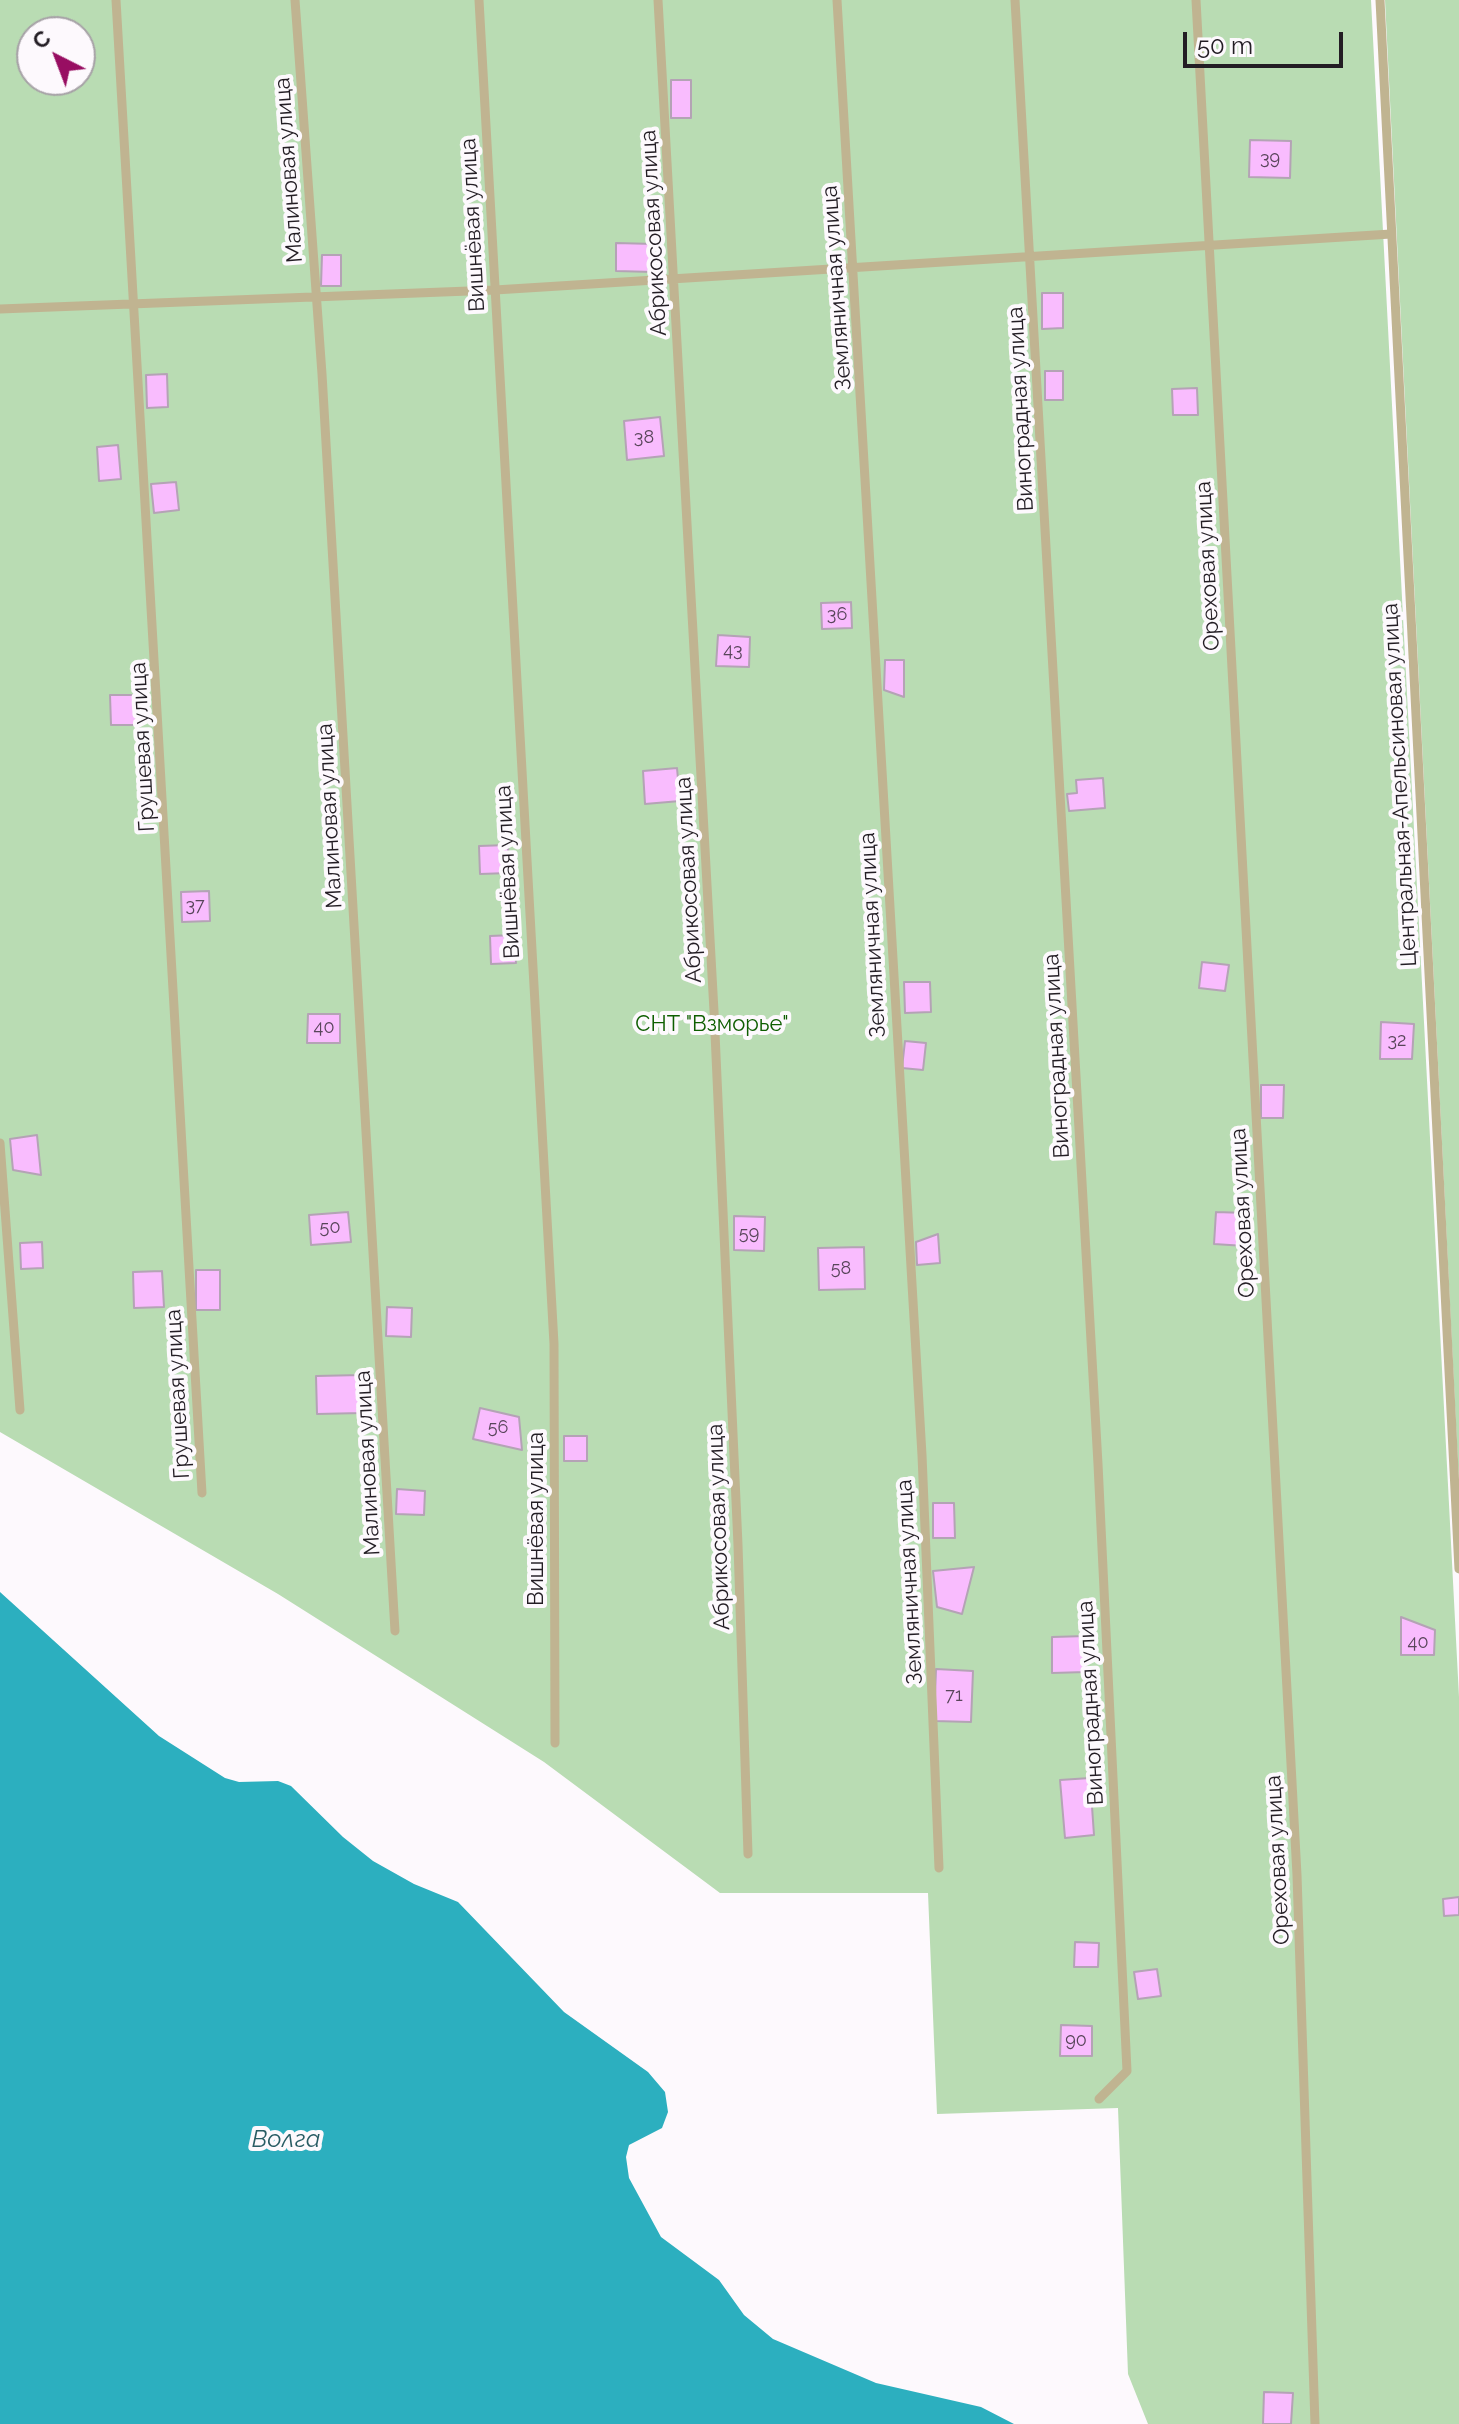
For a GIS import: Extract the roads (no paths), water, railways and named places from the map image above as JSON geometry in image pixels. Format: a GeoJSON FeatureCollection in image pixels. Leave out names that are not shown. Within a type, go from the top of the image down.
{"type":"FeatureCollection","features":[{"type":"Feature","properties":{"kind":"lane","name":"Грушевая улица"},"geometry":{"type":"LineString","coordinates":[[116,0],[202,1493]]}},
{"type":"Feature","properties":{"kind":"lane","name":"Малиновая улица"},"geometry":{"type":"LineString","coordinates":[[295,0],[316,296],[395,1631]]}},
{"type":"Feature","properties":{"kind":"lane","name":"Вишнёвая улица"},"geometry":{"type":"LineString","coordinates":[[479,0],[554,1344],[555,1743]]}},
{"type":"Feature","properties":{"kind":"lane","name":"Абрикосовая улица"},"geometry":{"type":"LineString","coordinates":[[658,0],[714,1011],[738,1529],[748,1854]]}},
{"type":"Feature","properties":{"kind":"lane","name":"Земляничная улица"},"geometry":{"type":"LineString","coordinates":[[837,0],[922,1455],[939,1868]]}},
{"type":"Feature","properties":{"kind":"lane","name":"Виноградная улица"},"geometry":{"type":"LineString","coordinates":[[1015,0],[1096,1432],[1127,2071],[1099,2099]]}},
{"type":"Feature","properties":{"kind":"lane","name":"Ореховая улица"},"geometry":{"type":"LineString","coordinates":[[1196,0],[1297,1875],[1315,2424]]}},
{"type":"Feature","properties":{"kind":"lane","name":"Центральная-Апельсиновая улица"},"geometry":{"type":"LineString","coordinates":[[1380,0],[1459,1569]]}},
{"type":"Feature","properties":{"kind":"lane"},"geometry":{"type":"LineString","coordinates":[[0,309],[495,290],[853,265],[1391,234]]}},
{"type":"Feature","properties":{"kind":"lane"},"geometry":{"type":"LineString","coordinates":[[0,1143],[20,1410]]}},
{"type":"Feature","properties":{"kind":"water","name":"Волга"},"geometry":{"type":"Polygon","coordinates":[[[0,1592],[159,1736],[225,1778],[239,1782],[278,1781],[291,1786],[343,1837],[373,1861],[414,1884],[458,1902],[564,2012],[648,2072],[665,2092],[668,2112],[662,2128],[629,2145],[626,2157],[629,2178],[661,2237],[719,2280],[744,2315],[773,2339],[876,2383],[981,2407],[1014,2424],[0,2424],[0,1592]]]}},
{"type":"Feature","properties":{"kind":"park label","name":"СНТ \"Взморье\""},"geometry":{"type":"Point","coordinates":[712,1024]}}]}
